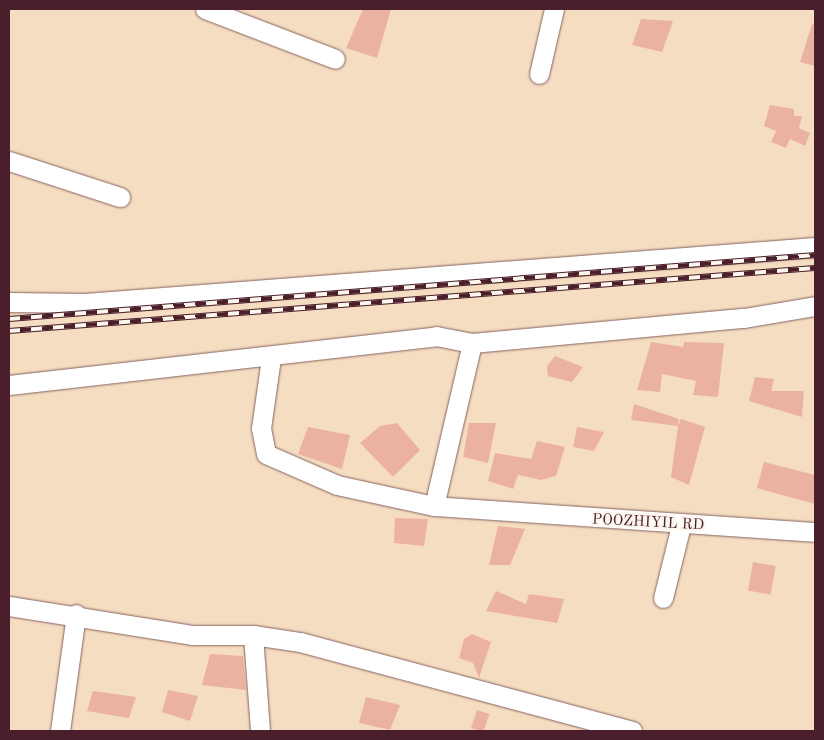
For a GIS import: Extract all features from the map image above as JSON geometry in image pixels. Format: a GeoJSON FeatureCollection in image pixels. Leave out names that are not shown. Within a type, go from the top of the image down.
{"type":"FeatureCollection","features":[{"type":"Feature","properties":{"kind":"street"},"geometry":{"type":"LineString","coordinates":[[205,9],[335,59]]}},
{"type":"Feature","properties":{"kind":"street"},"geometry":{"type":"LineString","coordinates":[[539,74],[554,9]]}},
{"type":"Feature","properties":{"kind":"street"},"geometry":{"type":"LineString","coordinates":[[9,161],[120,197]]}},
{"type":"Feature","properties":{"kind":"street"},"geometry":{"type":"LineString","coordinates":[[9,302],[85,303],[815,247]]}},
{"type":"Feature","properties":{"kind":"street"},"geometry":{"type":"LineString","coordinates":[[9,385],[271,358],[436,336],[472,343],[744,318],[815,306]]}},
{"type":"Feature","properties":{"kind":"street"},"geometry":{"type":"LineString","coordinates":[[434,506],[472,343]]}},
{"type":"Feature","properties":{"kind":"street","name":"POOZHIYIL RD"},"geometry":{"type":"LineString","coordinates":[[271,358],[261,428],[266,454],[337,485],[434,506],[481,513],[815,532]]}},
{"type":"Feature","properties":{"kind":"street"},"geometry":{"type":"LineString","coordinates":[[663,598],[681,525]]}},
{"type":"Feature","properties":{"kind":"street"},"geometry":{"type":"LineString","coordinates":[[9,606],[76,614],[192,635],[253,635],[392,665],[632,731]]}},
{"type":"Feature","properties":{"kind":"street"},"geometry":{"type":"LineString","coordinates":[[60,731],[76,614]]}},
{"type":"Feature","properties":{"kind":"street"},"geometry":{"type":"LineString","coordinates":[[253,635],[260,731]]}},
{"type":"Feature","properties":{"kind":"building"},"geometry":{"type":"Polygon","coordinates":[[[363,9],[391,9],[377,58],[346,48],[363,9]]]}},
{"type":"Feature","properties":{"kind":"building"},"geometry":{"type":"Polygon","coordinates":[[[641,19],[673,21],[662,52],[632,45],[641,19]]]}},
{"type":"Feature","properties":{"kind":"building"},"geometry":{"type":"Polygon","coordinates":[[[812,24],[815,25],[815,66],[800,62],[812,24]]]}},
{"type":"Feature","properties":{"kind":"building"},"geometry":{"type":"Polygon","coordinates":[[[770,105],[794,109],[794,116],[802,116],[799,128],[810,133],[805,146],[790,139],[786,148],[771,142],[776,131],[764,126],[770,105]]]}},
{"type":"Feature","properties":{"kind":"building"},"geometry":{"type":"Polygon","coordinates":[[[651,342],[683,347],[684,342],[724,343],[718,397],[693,395],[696,381],[662,374],[660,392],[637,390],[651,342]]]}},
{"type":"Feature","properties":{"kind":"building"},"geometry":{"type":"Polygon","coordinates":[[[555,356],[583,367],[572,382],[548,376],[547,366],[555,356]]]}},
{"type":"Feature","properties":{"kind":"building"},"geometry":{"type":"Polygon","coordinates":[[[755,377],[774,379],[771,391],[804,391],[802,417],[749,401],[755,377]]]}},
{"type":"Feature","properties":{"kind":"building"},"geometry":{"type":"Polygon","coordinates":[[[634,404],[679,419],[678,426],[631,420],[634,404]]]}},
{"type":"Feature","properties":{"kind":"building"},"geometry":{"type":"Polygon","coordinates":[[[681,419],[705,427],[689,485],[671,477],[678,426],[681,419]]]}},
{"type":"Feature","properties":{"kind":"building"},"geometry":{"type":"Polygon","coordinates":[[[397,423],[420,450],[393,477],[360,443],[380,426],[397,423]]]}},
{"type":"Feature","properties":{"kind":"building"},"geometry":{"type":"Polygon","coordinates":[[[469,423],[496,423],[488,463],[463,457],[469,423]]]}},
{"type":"Feature","properties":{"kind":"building"},"geometry":{"type":"Polygon","coordinates":[[[308,427],[350,435],[342,469],[298,454],[308,427]]]}},
{"type":"Feature","properties":{"kind":"building"},"geometry":{"type":"Polygon","coordinates":[[[577,427],[604,432],[594,451],[573,447],[577,427]]]}},
{"type":"Feature","properties":{"kind":"building"},"geometry":{"type":"Polygon","coordinates":[[[537,441],[565,447],[556,476],[541,480],[518,475],[513,489],[488,481],[495,453],[531,459],[537,441]]]}},
{"type":"Feature","properties":{"kind":"building"},"geometry":{"type":"Polygon","coordinates":[[[764,462],[815,475],[815,504],[757,488],[764,462]]]}},
{"type":"Feature","properties":{"kind":"building"},"geometry":{"type":"Polygon","coordinates":[[[395,518],[428,519],[424,546],[394,543],[395,518]]]}},
{"type":"Feature","properties":{"kind":"building"},"geometry":{"type":"Polygon","coordinates":[[[498,526],[525,529],[510,565],[489,565],[498,526]]]}},
{"type":"Feature","properties":{"kind":"building"},"geometry":{"type":"Polygon","coordinates":[[[753,562],[776,566],[771,595],[748,591],[753,562]]]}},
{"type":"Feature","properties":{"kind":"building"},"geometry":{"type":"Polygon","coordinates":[[[496,591],[526,604],[529,594],[564,599],[557,623],[486,611],[496,591]]]}},
{"type":"Feature","properties":{"kind":"building"},"geometry":{"type":"Polygon","coordinates":[[[472,634],[491,642],[479,678],[473,663],[459,658],[464,639],[472,634]]]}},
{"type":"Feature","properties":{"kind":"building"},"geometry":{"type":"Polygon","coordinates":[[[210,654],[243,656],[246,690],[202,685],[210,654]]]}},
{"type":"Feature","properties":{"kind":"building"},"geometry":{"type":"Polygon","coordinates":[[[168,690],[198,696],[190,721],[162,712],[168,690]]]}},
{"type":"Feature","properties":{"kind":"building"},"geometry":{"type":"Polygon","coordinates":[[[93,691],[136,697],[129,718],[87,711],[93,691]]]}},
{"type":"Feature","properties":{"kind":"building"},"geometry":{"type":"Polygon","coordinates":[[[366,697],[400,705],[390,730],[359,723],[366,697]]]}},
{"type":"Feature","properties":{"kind":"building"},"geometry":{"type":"Polygon","coordinates":[[[477,710],[489,714],[484,731],[471,728],[477,710]]]}},
{"type":"Feature","properties":{"kind":"railway"},"geometry":{"type":"LineString","coordinates":[[9,319],[815,255]]}},
{"type":"Feature","properties":{"kind":"railway"},"geometry":{"type":"LineString","coordinates":[[9,331],[815,268]]}}]}
